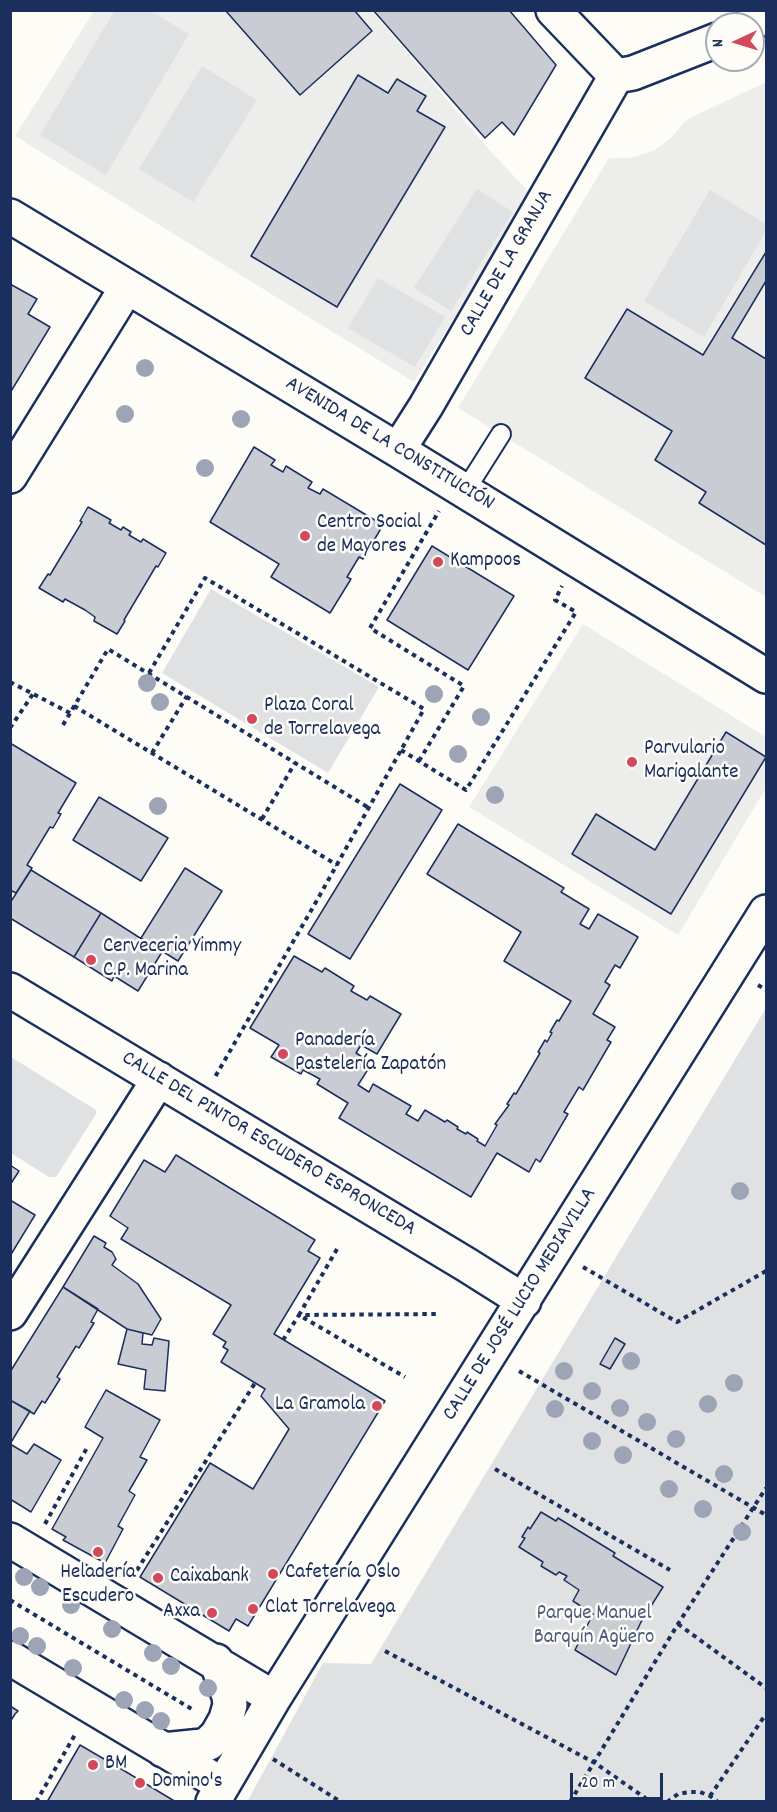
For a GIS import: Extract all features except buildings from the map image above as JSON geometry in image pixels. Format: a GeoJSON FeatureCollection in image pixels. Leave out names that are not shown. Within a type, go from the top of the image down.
{"type":"FeatureCollection","features":[{"type":"Feature","properties":{"kind":"street"},"geometry":{"type":"LineString","coordinates":[[553,10],[616,76],[633,73],[705,45]]}},
{"type":"Feature","properties":{"kind":"street","name":"CALLE DE LA GRANJA"},"geometry":{"type":"LineString","coordinates":[[398,450],[426,406],[616,76]]}},
{"type":"Feature","properties":{"kind":"street","name":"AVENIDA DE LA CONSTITUCIÓN"},"geometry":{"type":"LineString","coordinates":[[10,216],[766,676]]}},
{"type":"Feature","properties":{"kind":"street"},"geometry":{"type":"LineString","coordinates":[[10,476],[127,287]]}},
{"type":"Feature","properties":{"kind":"street","name":"CALLE DE JOSÉ LUCIO MEDIAVILLA"},"geometry":{"type":"LineString","coordinates":[[218,1793],[274,1698],[766,912]]}},
{"type":"Feature","properties":{"kind":"street","name":"CALLE DEL PINTOR ESCUDERO ESPRONCEDA"},"geometry":{"type":"LineString","coordinates":[[10,990],[524,1301]]}},
{"type":"Feature","properties":{"kind":"street"},"geometry":{"type":"LineString","coordinates":[[10,1313],[159,1079]]}},
{"type":"Feature","properties":{"kind":"street"},"geometry":{"type":"LineString","coordinates":[[20,1546],[216,1661],[274,1698]]}},
{"type":"Feature","properties":{"kind":"street"},"geometry":{"type":"LineString","coordinates":[[10,1658],[163,1750],[218,1793]]}},
{"type":"Feature","properties":{"kind":"street"},"geometry":{"type":"LineString","coordinates":[[163,1750],[202,1746],[217,1735],[226,1719],[230,1696],[216,1661]]}},
{"type":"Feature","properties":{"kind":"lane"},"geometry":{"type":"LineString","coordinates":[[460,488],[501,434]]}},
{"type":"Feature","properties":{"kind":"path"},"geometry":{"type":"LineString","coordinates":[[419,761],[464,686],[370,628],[460,488]]}},
{"type":"Feature","properties":{"kind":"path"},"geometry":{"type":"LineString","coordinates":[[401,750],[466,790],[576,612],[555,600],[575,558]]}},
{"type":"Feature","properties":{"kind":"path"},"geometry":{"type":"LineString","coordinates":[[149,673],[205,578],[424,709],[212,1083]]}},
{"type":"Feature","properties":{"kind":"path"},"geometry":{"type":"LineString","coordinates":[[63,725],[108,649],[369,808]]}},
{"type":"Feature","properties":{"kind":"path"},"geometry":{"type":"LineString","coordinates":[[10,682],[70,713]]}},
{"type":"Feature","properties":{"kind":"path"},"geometry":{"type":"LineString","coordinates":[[10,728],[33,694]]}},
{"type":"Feature","properties":{"kind":"path"},"geometry":{"type":"LineString","coordinates":[[152,753],[187,696]]}},
{"type":"Feature","properties":{"kind":"path"},"geometry":{"type":"LineString","coordinates":[[74,706],[337,865]]}},
{"type":"Feature","properties":{"kind":"path"},"geometry":{"type":"LineString","coordinates":[[262,819],[295,763]]}},
{"type":"Feature","properties":{"kind":"path"},"geometry":{"type":"LineString","coordinates":[[283,1340],[337,1249]]}},
{"type":"Feature","properties":{"kind":"path"},"geometry":{"type":"LineString","coordinates":[[583,1267],[677,1322],[766,1271]]}},
{"type":"Feature","properties":{"kind":"path"},"geometry":{"type":"LineString","coordinates":[[299,1315],[439,1314]]}},
{"type":"Feature","properties":{"kind":"path"},"geometry":{"type":"LineString","coordinates":[[299,1315],[405,1377]]}},
{"type":"Feature","properties":{"kind":"path"},"geometry":{"type":"LineString","coordinates":[[519,1371],[766,1515]]}},
{"type":"Feature","properties":{"kind":"path"},"geometry":{"type":"LineString","coordinates":[[116,1603],[255,1383]]}},
{"type":"Feature","properties":{"kind":"path"},"geometry":{"type":"LineString","coordinates":[[20,1546],[88,1446]]}},
{"type":"Feature","properties":{"kind":"path"},"geometry":{"type":"LineString","coordinates":[[495,1469],[670,1570]]}},
{"type":"Feature","properties":{"kind":"path"},"geometry":{"type":"LineString","coordinates":[[570,1802],[678,1624],[766,1488]]}},
{"type":"Feature","properties":{"kind":"path"},"geometry":{"type":"LineString","coordinates":[[10,1600],[200,1715]]}},
{"type":"Feature","properties":{"kind":"path"},"geometry":{"type":"LineString","coordinates":[[678,1624],[766,1688]]}},
{"type":"Feature","properties":{"kind":"path"},"geometry":{"type":"LineString","coordinates":[[385,1650],[595,1763],[651,1802]]}},
{"type":"Feature","properties":{"kind":"path"},"geometry":{"type":"LineString","coordinates":[[36,1802],[91,1707]]}},
{"type":"Feature","properties":{"kind":"path"},"geometry":{"type":"LineString","coordinates":[[710,1796],[766,1714]]}},
{"type":"Feature","properties":{"kind":"path"},"geometry":{"type":"LineString","coordinates":[[271,1758],[341,1802]]}},
{"type":"Feature","properties":{"kind":"path"},"geometry":{"type":"LineString","coordinates":[[667,1802],[678,1794],[689,1792],[700,1792],[718,1802]]}},
{"type":"Feature","properties":{"kind":"shaded area"},"geometry":{"type":"Polygon","coordinates":[[[94,11],[372,11],[492,153],[531,194],[414,382],[15,136],[94,11]]]}},
{"type":"Feature","properties":{"kind":"shaded area"},"geometry":{"type":"Polygon","coordinates":[[[766,82],[766,597],[458,408],[609,158],[631,158],[653,151],[670,139],[686,120],[766,82]]]}},
{"type":"Feature","properties":{"kind":"shaded area","name":"Parvulario Marigalante"},"geometry":{"type":"Polygon","coordinates":[[[583,624],[766,737],[766,788],[678,935],[469,807],[583,624]]]}},
{"type":"Feature","properties":{"kind":"green space"},"geometry":{"type":"Polygon","coordinates":[[[115,10],[150,11],[189,34],[106,175],[40,135],[115,10]]]}},
{"type":"Feature","properties":{"kind":"green space"},"geometry":{"type":"Polygon","coordinates":[[[202,66],[257,100],[193,202],[139,169],[202,66]]]}},
{"type":"Feature","properties":{"kind":"green space"},"geometry":{"type":"Polygon","coordinates":[[[477,189],[513,212],[451,311],[414,288],[477,189]]]}},
{"type":"Feature","properties":{"kind":"green space"},"geometry":{"type":"Polygon","coordinates":[[[710,190],[766,224],[766,231],[704,337],[644,301],[710,190]]]}},
{"type":"Feature","properties":{"kind":"green space"},"geometry":{"type":"Polygon","coordinates":[[[378,278],[445,317],[415,367],[348,328],[378,278]]]}},
{"type":"Feature","properties":{"kind":"green space"},"geometry":{"type":"Polygon","coordinates":[[[211,589],[379,687],[328,773],[162,673],[211,589]]]}},
{"type":"Feature","properties":{"kind":"green space","name":"Parque Manuel Barquín Agüero"},"geometry":{"type":"Polygon","coordinates":[[[766,1008],[766,1801],[247,1802],[323,1663],[371,1664],[766,1008]]]}},
{"type":"Feature","properties":{"kind":"green space"},"geometry":{"type":"Polygon","coordinates":[[[11,1057],[96,1110],[96,1114],[56,1177],[49,1177],[11,1153],[11,1057]]]}},
{"type":"Feature","properties":{"kind":"place","name":"Centro Social de Mayores"},"geometry":{"type":"Point","coordinates":[305,536]}},
{"type":"Feature","properties":{"kind":"place","name":"Kampoos"},"geometry":{"type":"Point","coordinates":[438,562]}},
{"type":"Feature","properties":{"kind":"place","name":"Plaza Coral de Torrelavega"},"geometry":{"type":"Point","coordinates":[252,719]}},
{"type":"Feature","properties":{"kind":"place","name":"Parvulario Marigalante"},"geometry":{"type":"Point","coordinates":[632,762]}},
{"type":"Feature","properties":{"kind":"place","name":"Cerveceria Yimmy C.P. Marina"},"geometry":{"type":"Point","coordinates":[91,960]}},
{"type":"Feature","properties":{"kind":"place","name":"Panadería Pastelería Zapatón"},"geometry":{"type":"Point","coordinates":[283,1054]}},
{"type":"Feature","properties":{"kind":"place","name":"La Gramola"},"geometry":{"type":"Point","coordinates":[377,1406]}},
{"type":"Feature","properties":{"kind":"place","name":"Heladería Escudero"},"geometry":{"type":"Point","coordinates":[98,1552]}},
{"type":"Feature","properties":{"kind":"place","name":"Cafetería Oslo"},"geometry":{"type":"Point","coordinates":[273,1574]}},
{"type":"Feature","properties":{"kind":"place","name":"Caixabank"},"geometry":{"type":"Point","coordinates":[158,1578]}},
{"type":"Feature","properties":{"kind":"place","name":"Clat Torrelavega"},"geometry":{"type":"Point","coordinates":[253,1609]}},
{"type":"Feature","properties":{"kind":"place","name":"Axxa"},"geometry":{"type":"Point","coordinates":[212,1613]}},
{"type":"Feature","properties":{"kind":"place","name":"BM"},"geometry":{"type":"Point","coordinates":[93,1765]}},
{"type":"Feature","properties":{"kind":"place","name":"Domino's"},"geometry":{"type":"Point","coordinates":[140,1783]}}]}
